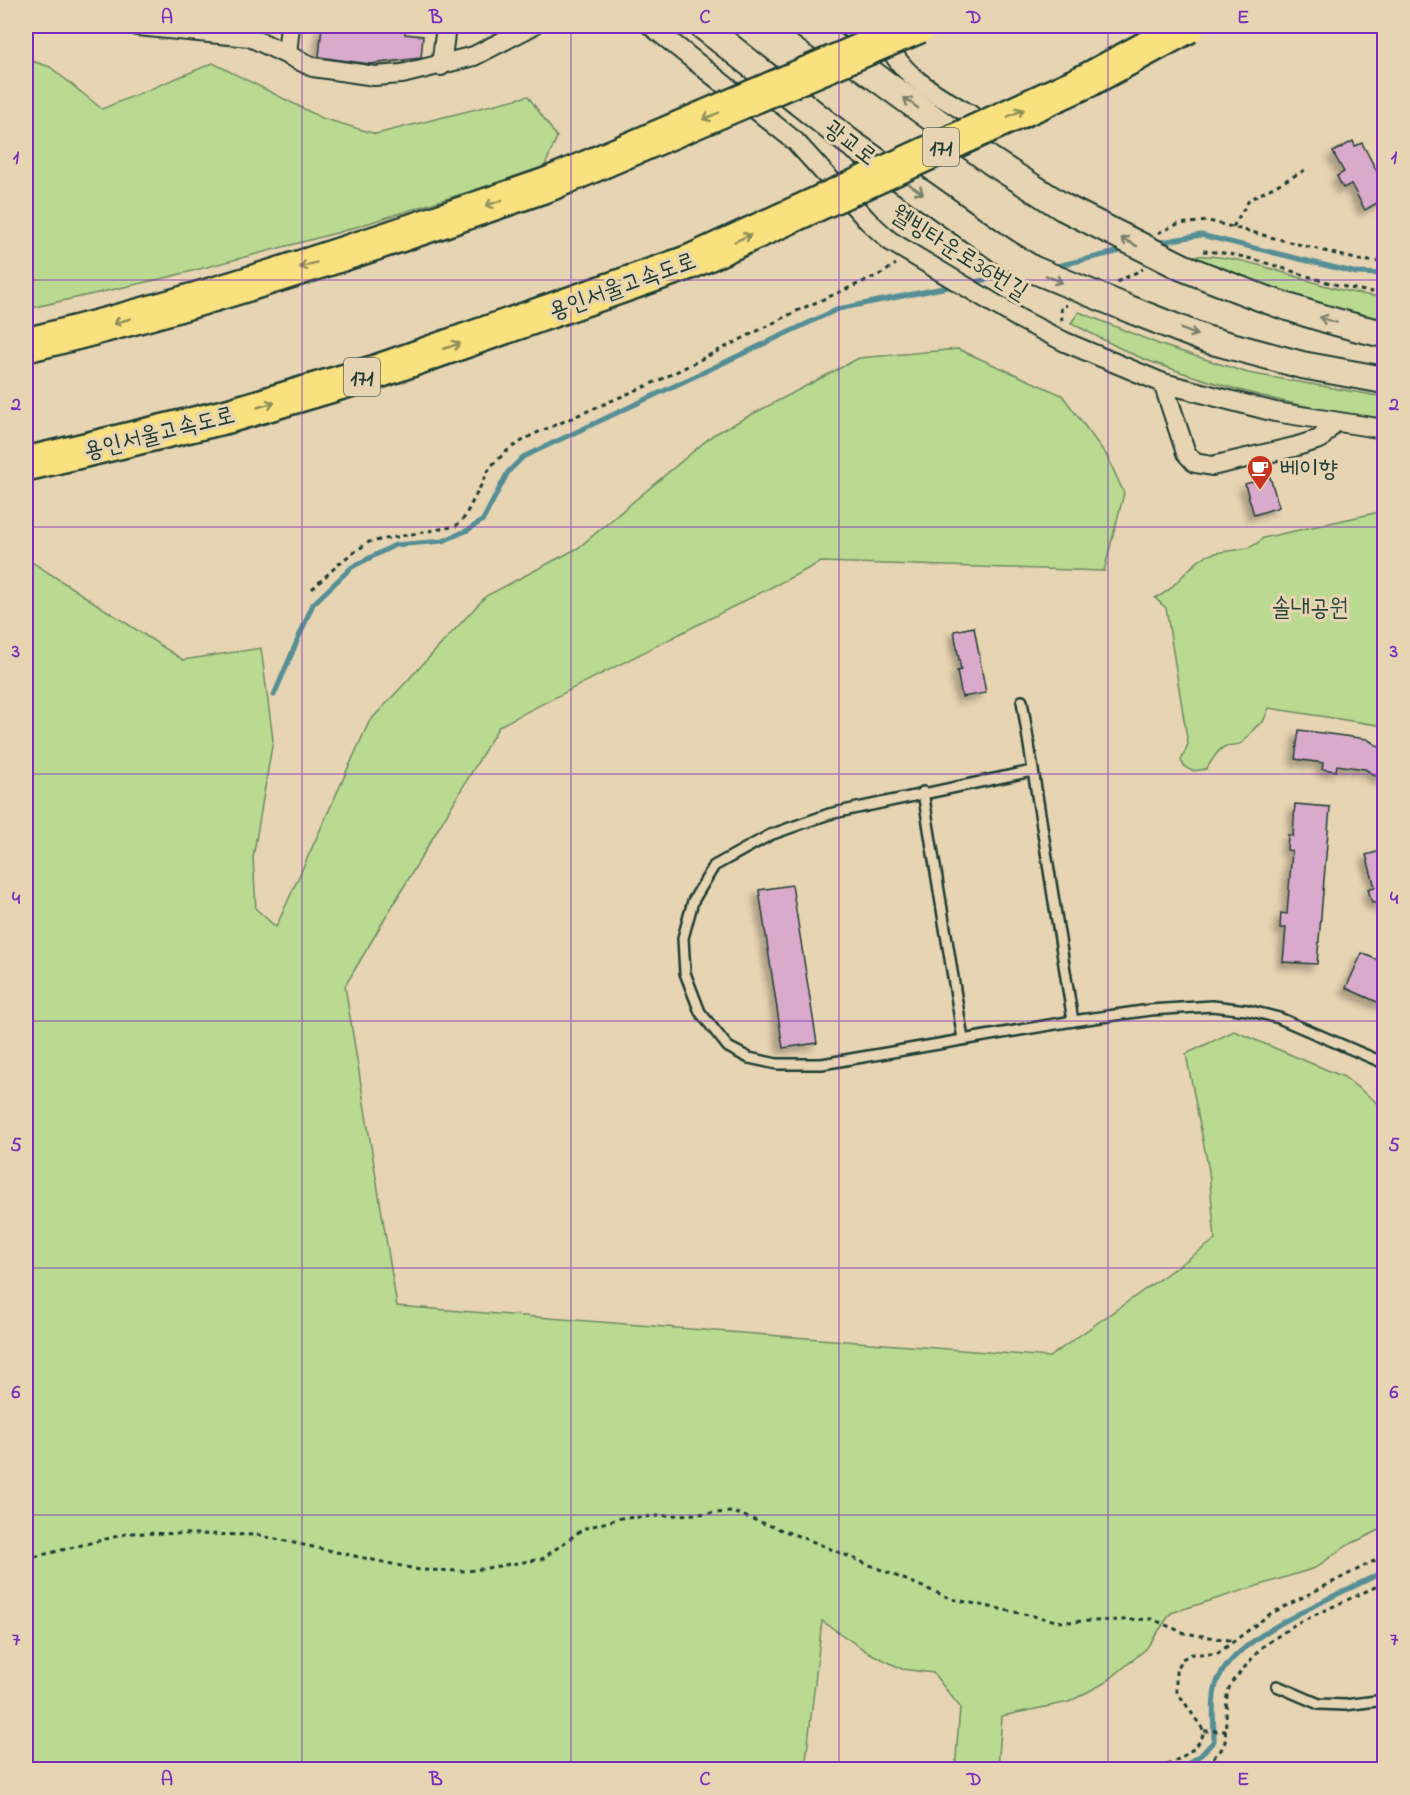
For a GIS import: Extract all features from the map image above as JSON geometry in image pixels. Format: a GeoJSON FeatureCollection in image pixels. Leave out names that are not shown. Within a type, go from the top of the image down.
{"type":"FeatureCollection","features":[{"type":"Feature","properties":{"kind":"highway"},"geometry":{"type":"LineString","coordinates":[[26,345],[107,325],[368,247],[549,184],[919,26]]}},
{"type":"Feature","properties":{"kind":"highway","name":"용인서울고속도로"},"geometry":{"type":"LineString","coordinates":[[26,464],[228,416],[376,372],[690,262],[1088,80],[1188,26]]}},
{"type":"Feature","properties":{"kind":"main road","name":"광교로"},"geometry":{"type":"LineString","coordinates":[[703,26],[848,141],[1004,251],[1041,274],[1205,339],[1302,365],[1384,380]]}},
{"type":"Feature","properties":{"kind":"main road"},"geometry":{"type":"LineString","coordinates":[[806,26],[991,161],[1063,207],[1182,267],[1270,302],[1384,334]]}},
{"type":"Feature","properties":{"kind":"street"},"geometry":{"type":"LineString","coordinates":[[137,26],[166,26],[250,37],[313,67],[375,76],[402,74],[474,56],[532,26]]}},
{"type":"Feature","properties":{"kind":"street"},"geometry":{"type":"LineString","coordinates":[[287,54],[290,26]]}},
{"type":"Feature","properties":{"kind":"street"},"geometry":{"type":"LineString","coordinates":[[441,66],[446,26]]}},
{"type":"Feature","properties":{"kind":"street","name":"웰빙타운로36번길"},"geometry":{"type":"LineString","coordinates":[[651,26],[795,141],[867,220],[924,263],[1020,319],[1065,342],[1163,383],[1275,412],[1384,429]]}},
{"type":"Feature","properties":{"kind":"street"},"geometry":{"type":"LineString","coordinates":[[880,26],[886,44],[904,70],[932,92],[971,115]]}},
{"type":"Feature","properties":{"kind":"street"},"geometry":{"type":"LineString","coordinates":[[1163,383],[1186,453],[1195,463],[1212,466],[1294,447],[1320,439],[1334,423]]}},
{"type":"Feature","properties":{"kind":"lane"},"geometry":{"type":"LineString","coordinates":[[1022,701],[1073,1021]]}},
{"type":"Feature","properties":{"kind":"lane"},"geometry":{"type":"LineString","coordinates":[[1032,771],[922,792],[819,818],[770,835],[714,866],[693,901],[683,938],[685,973],[700,1012],[728,1047],[749,1058],[777,1064],[822,1064],[1073,1021],[1180,1007],[1246,1010],[1279,1018],[1384,1063]]}},
{"type":"Feature","properties":{"kind":"lane"},"geometry":{"type":"LineString","coordinates":[[922,792],[963,1039]]}},
{"type":"Feature","properties":{"kind":"lane"},"geometry":{"type":"LineString","coordinates":[[1277,1686],[1319,1704],[1345,1705],[1384,1700]]}},
{"type":"Feature","properties":{"kind":"path"},"geometry":{"type":"LineString","coordinates":[[1233,226],[1249,200],[1307,169]]}},
{"type":"Feature","properties":{"kind":"path"},"geometry":{"type":"LineString","coordinates":[[1156,234],[1178,224],[1195,221],[1233,226],[1359,260],[1384,262]]}},
{"type":"Feature","properties":{"kind":"path"},"geometry":{"type":"LineString","coordinates":[[312,589],[343,560],[369,542],[456,526],[464,518],[491,466],[509,449],[532,435],[660,380],[801,309],[883,273],[908,252]]}},
{"type":"Feature","properties":{"kind":"path"},"geometry":{"type":"LineString","coordinates":[[26,1559],[130,1533],[256,1535],[420,1569],[468,1571],[542,1559],[583,1529],[621,1518],[733,1512],[809,1540],[952,1599],[1062,1622],[1152,1619],[1184,1633],[1235,1641]]}},
{"type":"Feature","properties":{"kind":"path"},"geometry":{"type":"LineString","coordinates":[[1159,1770],[1194,1748],[1202,1740],[1204,1731],[1176,1690],[1176,1669],[1182,1659],[1192,1654],[1217,1654],[1269,1614],[1384,1556]]}},
{"type":"Feature","properties":{"kind":"path"},"geometry":{"type":"LineString","coordinates":[[1200,1770],[1221,1750],[1227,1731],[1227,1694],[1231,1683],[1262,1647],[1297,1623],[1384,1583]]}},
{"type":"Feature","properties":{"kind":"path"},"geometry":{"type":"LineString","coordinates":[[1204,1731],[1227,1731]]}},
{"type":"Feature","properties":{"kind":"green space"},"geometry":{"type":"Polygon","coordinates":[[[26,59],[50,67],[102,109],[213,63],[322,118],[376,134],[528,96],[557,137],[544,168],[340,232],[169,277],[26,309],[26,59]]]}},
{"type":"Feature","properties":{"kind":"green space"},"geometry":{"type":"Polygon","coordinates":[[[1191,256],[1240,261],[1335,288],[1384,297],[1384,323],[1286,295],[1191,256]]]}},
{"type":"Feature","properties":{"kind":"green space"},"geometry":{"type":"Polygon","coordinates":[[[1079,312],[1161,345],[1248,373],[1384,397],[1384,418],[1295,404],[1177,371],[1130,353],[1071,323],[1079,312]]]}},
{"type":"Feature","properties":{"kind":"green space"},"geometry":{"type":"Polygon","coordinates":[[[958,349],[1062,395],[1107,456],[1124,493],[1104,571],[821,562],[499,726],[345,986],[397,1306],[1049,1357],[1215,1240],[1209,1171],[1186,1054],[1234,1031],[1344,1077],[1384,1108],[1384,1528],[1348,1545],[1315,1568],[1171,1613],[1146,1649],[1106,1682],[1069,1702],[1002,1716],[998,1769],[955,1769],[960,1707],[933,1673],[902,1669],[866,1651],[822,1621],[805,1769],[26,1769],[26,564],[32,562],[183,660],[261,648],[273,740],[253,858],[256,909],[276,927],[369,722],[486,596],[578,548],[713,435],[859,358],[958,349]]]}},
{"type":"Feature","properties":{"kind":"green space","name":"솔내공원"},"geometry":{"type":"Polygon","coordinates":[[[1384,511],[1384,726],[1269,708],[1263,722],[1256,726],[1243,742],[1221,749],[1206,769],[1195,771],[1186,768],[1181,761],[1188,744],[1166,608],[1155,598],[1169,589],[1206,556],[1251,547],[1263,538],[1384,511]]]}},
{"type":"Feature","properties":{"kind":"building"},"geometry":{"type":"Polygon","coordinates":[[[322,26],[387,26],[386,28],[405,30],[405,34],[423,36],[421,58],[370,64],[319,57],[322,26]]]}},
{"type":"Feature","properties":{"kind":"building"},"geometry":{"type":"Polygon","coordinates":[[[1353,141],[1355,146],[1362,143],[1384,185],[1384,199],[1365,210],[1351,184],[1343,188],[1337,176],[1344,172],[1333,152],[1353,141]]]}},
{"type":"Feature","properties":{"kind":"building"},"geometry":{"type":"Polygon","coordinates":[[[1270,477],[1279,507],[1254,515],[1245,484],[1270,477]]]}},
{"type":"Feature","properties":{"kind":"building"},"geometry":{"type":"Polygon","coordinates":[[[974,627],[986,693],[962,697],[957,671],[961,670],[954,631],[974,627]]]}},
{"type":"Feature","properties":{"kind":"building"},"geometry":{"type":"Polygon","coordinates":[[[1299,730],[1367,739],[1384,750],[1384,781],[1365,769],[1337,765],[1336,771],[1322,769],[1323,763],[1295,759],[1299,730]]]}},
{"type":"Feature","properties":{"kind":"building"},"geometry":{"type":"Polygon","coordinates":[[[1295,804],[1330,807],[1317,964],[1283,962],[1286,928],[1280,928],[1281,913],[1287,914],[1292,851],[1287,850],[1288,835],[1293,836],[1295,804]]]}},
{"type":"Feature","properties":{"kind":"building"},"geometry":{"type":"Polygon","coordinates":[[[1384,850],[1384,906],[1380,907],[1379,902],[1372,903],[1368,889],[1375,887],[1366,855],[1384,850]]]}},
{"type":"Feature","properties":{"kind":"building"},"geometry":{"type":"Polygon","coordinates":[[[792,885],[817,1043],[783,1048],[759,890],[792,885]]]}},
{"type":"Feature","properties":{"kind":"building"},"geometry":{"type":"Polygon","coordinates":[[[1362,953],[1384,963],[1384,1005],[1346,988],[1362,953]]]}},
{"type":"Feature","properties":{"kind":"waterway"},"geometry":{"type":"LineString","coordinates":[[1156,243],[1201,235],[1357,273],[1384,274]]}},
{"type":"Feature","properties":{"kind":"waterway"},"geometry":{"type":"LineString","coordinates":[[1053,267],[1129,249]]}},
{"type":"Feature","properties":{"kind":"waterway"},"geometry":{"type":"LineString","coordinates":[[968,283],[1021,273]]}},
{"type":"Feature","properties":{"kind":"waterway"},"geometry":{"type":"LineString","coordinates":[[274,695],[313,604],[352,567],[395,545],[443,541],[468,530],[483,520],[508,472],[523,457],[838,309],[953,286]]}},
{"type":"Feature","properties":{"kind":"waterway"},"geometry":{"type":"LineString","coordinates":[[1178,1770],[1201,1755],[1214,1741],[1213,1706],[1216,1685],[1226,1667],[1243,1649],[1290,1618],[1384,1571]]}},
{"type":"Feature","properties":{"kind":"place","name":"베이향"},"geometry":{"type":"Point","coordinates":[1260,491]}}]}
